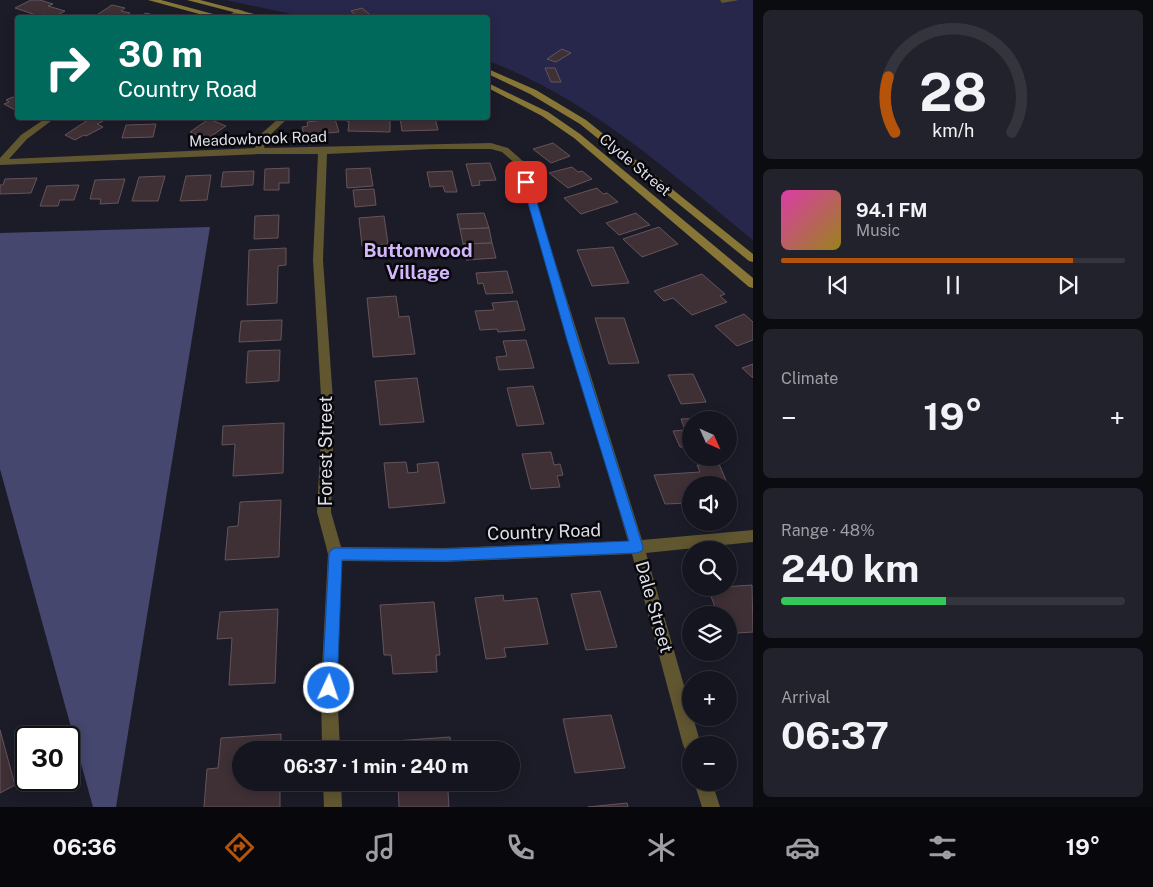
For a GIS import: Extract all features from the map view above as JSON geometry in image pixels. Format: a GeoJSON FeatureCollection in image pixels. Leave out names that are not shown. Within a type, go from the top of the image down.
{"type":"FeatureCollection","features":[{"type":"Feature","properties":{"kind":"main road"},"geometry":{"type":"LineString","coordinates":[[152,0],[213,15]]}},
{"type":"Feature","properties":{"kind":"main road"},"geometry":{"type":"LineString","coordinates":[[191,0],[255,15]]}},
{"type":"Feature","properties":{"kind":"main road","name":"Clyde Street"},"geometry":{"type":"LineString","coordinates":[[490,72],[533,92],[583,122],[753,259]]}},
{"type":"Feature","properties":{"kind":"main road","name":"Clyde Street"},"geometry":{"type":"LineString","coordinates":[[490,86],[545,114],[577,136],[753,284]]}},
{"type":"Feature","properties":{"kind":"street"},"geometry":{"type":"LineString","coordinates":[[234,15],[240,11]]}},
{"type":"Feature","properties":{"kind":"street"},"geometry":{"type":"LineString","coordinates":[[1,162],[24,137],[48,120]]}},
{"type":"Feature","properties":{"kind":"street"},"geometry":{"type":"LineString","coordinates":[[259,151],[263,137],[282,120]]}},
{"type":"Feature","properties":{"kind":"street","name":"Meadowbrook Road"},"geometry":{"type":"LineString","coordinates":[[1,162],[432,146],[491,146],[505,150],[514,157]]}},
{"type":"Feature","properties":{"kind":"street","name":"Forest Street"},"geometry":{"type":"LineString","coordinates":[[323,151],[318,260],[328,414],[324,512],[335,554],[329,688],[331,741]]}},
{"type":"Feature","properties":{"kind":"street","name":"Dale Street"},"geometry":{"type":"LineString","coordinates":[[514,157],[521,164],[572,340],[637,547],[690,736]]}},
{"type":"Feature","properties":{"kind":"street","name":"Country Road"},"geometry":{"type":"LineString","coordinates":[[335,554],[444,555],[637,547],[753,536]]}},
{"type":"Feature","properties":{"kind":"street"},"geometry":{"type":"LineString","coordinates":[[332,791],[333,807]]}},
{"type":"Feature","properties":{"kind":"street"},"geometry":{"type":"LineString","coordinates":[[705,791],[710,807]]}},
{"type":"Feature","properties":{"kind":"lane"},"geometry":{"type":"LineString","coordinates":[[722,1],[736,0]]}},
{"type":"Feature","properties":{"kind":"shaded area"},"geometry":{"type":"Polygon","coordinates":[[[226,0],[753,0],[753,240],[659,164],[595,116],[561,95],[490,62],[490,15],[296,15],[226,0]]]}},
{"type":"Feature","properties":{"kind":"shaded area"},"geometry":{"type":"Polygon","coordinates":[[[210,227],[116,807],[93,807],[80,760],[80,726],[71,726],[0,469],[0,233],[210,227]]]}},
{"type":"Feature","properties":{"kind":"building"},"geometry":{"type":"Polygon","coordinates":[[[31,0],[40,0],[53,4],[48,6],[65,11],[58,15],[36,15],[15,8],[31,0]]]}},
{"type":"Feature","properties":{"kind":"building"},"geometry":{"type":"Polygon","coordinates":[[[112,5],[125,8],[121,11],[130,13],[127,15],[97,15],[112,5]]]}},
{"type":"Feature","properties":{"kind":"building"},"geometry":{"type":"Polygon","coordinates":[[[362,8],[370,15],[356,15],[351,11],[362,8]]]}},
{"type":"Feature","properties":{"kind":"building"},"geometry":{"type":"Polygon","coordinates":[[[562,49],[571,53],[556,62],[547,59],[562,49]]]}},
{"type":"Feature","properties":{"kind":"building"},"geometry":{"type":"Polygon","coordinates":[[[545,68],[555,68],[561,82],[551,82],[545,68]]]}},
{"type":"Feature","properties":{"kind":"building"},"geometry":{"type":"Polygon","coordinates":[[[15,97],[15,110],[4,104],[9,102],[6,100],[15,97]]]}},
{"type":"Feature","properties":{"kind":"building"},"geometry":{"type":"Polygon","coordinates":[[[88,120],[103,121],[97,124],[103,127],[75,140],[65,135],[88,120]]]}},
{"type":"Feature","properties":{"kind":"building"},"geometry":{"type":"Polygon","coordinates":[[[208,120],[226,126],[207,139],[190,132],[208,120]]]}},
{"type":"Feature","properties":{"kind":"building"},"geometry":{"type":"Polygon","coordinates":[[[335,120],[339,132],[304,135],[302,127],[308,126],[307,122],[335,120]]]}},
{"type":"Feature","properties":{"kind":"building"},"geometry":{"type":"Polygon","coordinates":[[[344,120],[388,120],[390,121],[390,132],[348,131],[349,122],[344,120]]]}},
{"type":"Feature","properties":{"kind":"building"},"geometry":{"type":"Polygon","coordinates":[[[400,120],[436,120],[438,130],[402,131],[400,120]]]}},
{"type":"Feature","properties":{"kind":"building"},"geometry":{"type":"Polygon","coordinates":[[[156,124],[153,137],[122,138],[126,125],[156,124]]]}},
{"type":"Feature","properties":{"kind":"building"},"geometry":{"type":"Polygon","coordinates":[[[553,143],[570,156],[551,163],[533,149],[553,143]]]}},
{"type":"Feature","properties":{"kind":"building"},"geometry":{"type":"Polygon","coordinates":[[[490,163],[496,180],[479,181],[480,185],[472,186],[466,164],[490,163]]]}},
{"type":"Feature","properties":{"kind":"building"},"geometry":{"type":"Polygon","coordinates":[[[572,167],[578,172],[582,171],[592,179],[568,188],[549,173],[572,167]]]}},
{"type":"Feature","properties":{"kind":"building"},"geometry":{"type":"Polygon","coordinates":[[[289,168],[289,183],[279,183],[279,190],[264,190],[265,169],[289,168]]]}},
{"type":"Feature","properties":{"kind":"building"},"geometry":{"type":"Polygon","coordinates":[[[370,168],[373,186],[347,188],[346,169],[370,168]]]}},
{"type":"Feature","properties":{"kind":"building"},"geometry":{"type":"Polygon","coordinates":[[[254,171],[253,185],[221,187],[223,172],[254,171]]]}},
{"type":"Feature","properties":{"kind":"building"},"geometry":{"type":"Polygon","coordinates":[[[452,171],[457,192],[445,192],[443,186],[430,187],[427,172],[452,171]]]}},
{"type":"Feature","properties":{"kind":"building"},"geometry":{"type":"Polygon","coordinates":[[[211,175],[207,200],[180,201],[186,176],[211,175]]]}},
{"type":"Feature","properties":{"kind":"building"},"geometry":{"type":"Polygon","coordinates":[[[165,176],[158,201],[132,201],[139,177],[165,176]]]}},
{"type":"Feature","properties":{"kind":"building"},"geometry":{"type":"Polygon","coordinates":[[[37,178],[31,193],[0,194],[0,185],[3,185],[5,179],[37,178]]]}},
{"type":"Feature","properties":{"kind":"building"},"geometry":{"type":"Polygon","coordinates":[[[125,179],[118,203],[100,204],[101,199],[90,199],[95,180],[125,179]]]}},
{"type":"Feature","properties":{"kind":"building"},"geometry":{"type":"Polygon","coordinates":[[[79,185],[74,200],[60,200],[58,206],[40,206],[47,186],[79,185]]]}},
{"type":"Feature","properties":{"kind":"building"},"geometry":{"type":"Polygon","coordinates":[[[597,188],[603,194],[607,193],[618,202],[581,214],[564,198],[597,188]]]}},
{"type":"Feature","properties":{"kind":"building"},"geometry":{"type":"Polygon","coordinates":[[[374,189],[376,205],[355,207],[353,190],[374,189]]]}},
{"type":"Feature","properties":{"kind":"building"},"geometry":{"type":"Polygon","coordinates":[[[484,213],[489,228],[460,229],[457,214],[484,213]]]}},
{"type":"Feature","properties":{"kind":"building"},"geometry":{"type":"Polygon","coordinates":[[[636,213],[650,225],[619,235],[606,223],[636,213]]]}},
{"type":"Feature","properties":{"kind":"building"},"geometry":{"type":"Polygon","coordinates":[[[279,215],[278,238],[254,239],[255,216],[279,215]]]}},
{"type":"Feature","properties":{"kind":"building"},"geometry":{"type":"Polygon","coordinates":[[[384,216],[388,244],[362,246],[359,218],[384,216]]]}},
{"type":"Feature","properties":{"kind":"building"},"geometry":{"type":"Polygon","coordinates":[[[659,227],[678,244],[642,257],[623,239],[659,227]]]}},
{"type":"Feature","properties":{"kind":"building"},"geometry":{"type":"Polygon","coordinates":[[[489,228],[492,243],[463,244],[460,229],[489,228]]]}},
{"type":"Feature","properties":{"kind":"building"},"geometry":{"type":"Polygon","coordinates":[[[492,243],[496,258],[466,260],[463,244],[492,243]]]}},
{"type":"Feature","properties":{"kind":"building"},"geometry":{"type":"Polygon","coordinates":[[[613,247],[629,283],[592,286],[577,250],[613,247]]]}},
{"type":"Feature","properties":{"kind":"building"},"geometry":{"type":"Polygon","coordinates":[[[286,248],[286,265],[278,266],[277,303],[247,305],[249,250],[286,248]]]}},
{"type":"Feature","properties":{"kind":"building"},"geometry":{"type":"Polygon","coordinates":[[[507,271],[513,293],[486,294],[483,283],[478,284],[476,273],[507,271]]]}},
{"type":"Feature","properties":{"kind":"building"},"geometry":{"type":"Polygon","coordinates":[[[702,274],[725,294],[720,296],[727,302],[692,315],[673,298],[664,301],[654,291],[702,274]]]}},
{"type":"Feature","properties":{"kind":"building"},"geometry":{"type":"Polygon","coordinates":[[[396,296],[399,317],[409,316],[415,354],[373,357],[367,298],[396,296]]]}},
{"type":"Feature","properties":{"kind":"building"},"geometry":{"type":"Polygon","coordinates":[[[517,301],[525,330],[498,332],[497,329],[480,330],[475,311],[494,310],[492,303],[517,301]]]}},
{"type":"Feature","properties":{"kind":"building"},"geometry":{"type":"Polygon","coordinates":[[[744,314],[753,322],[753,340],[737,346],[715,326],[744,314]]]}},
{"type":"Feature","properties":{"kind":"building"},"geometry":{"type":"Polygon","coordinates":[[[595,318],[624,318],[639,363],[609,364],[595,318]]]}},
{"type":"Feature","properties":{"kind":"building"},"geometry":{"type":"Polygon","coordinates":[[[282,320],[281,340],[239,342],[241,321],[282,320]]]}},
{"type":"Feature","properties":{"kind":"building"},"geometry":{"type":"Polygon","coordinates":[[[526,340],[534,368],[499,370],[496,357],[507,356],[503,341],[526,340]]]}},
{"type":"Feature","properties":{"kind":"building"},"geometry":{"type":"Polygon","coordinates":[[[280,350],[279,381],[246,383],[248,351],[280,350]]]}},
{"type":"Feature","properties":{"kind":"building"},"geometry":{"type":"Polygon","coordinates":[[[753,364],[753,378],[742,368],[753,364]]]}},
{"type":"Feature","properties":{"kind":"building"},"geometry":{"type":"Polygon","coordinates":[[[693,374],[706,402],[681,404],[668,375],[693,374]]]}},
{"type":"Feature","properties":{"kind":"building"},"geometry":{"type":"Polygon","coordinates":[[[417,378],[424,422],[380,425],[375,381],[417,378]]]}},
{"type":"Feature","properties":{"kind":"building"},"geometry":{"type":"Polygon","coordinates":[[[533,386],[544,424],[517,426],[507,388],[533,386]]]}},
{"type":"Feature","properties":{"kind":"building"},"geometry":{"type":"Polygon","coordinates":[[[284,423],[283,473],[233,476],[235,444],[222,445],[223,426],[284,423]]]}},
{"type":"Feature","properties":{"kind":"building"},"geometry":{"type":"Polygon","coordinates":[[[682,430],[682,447],[680,447],[673,431],[682,430]]]}},
{"type":"Feature","properties":{"kind":"building"},"geometry":{"type":"Polygon","coordinates":[[[551,452],[554,465],[560,464],[563,475],[557,476],[560,487],[531,489],[522,454],[551,452]]]}},
{"type":"Feature","properties":{"kind":"building"},"geometry":{"type":"Polygon","coordinates":[[[406,462],[408,473],[418,472],[417,464],[438,462],[445,503],[389,508],[384,463],[406,462]]]}},
{"type":"Feature","properties":{"kind":"building"},"geometry":{"type":"Polygon","coordinates":[[[697,466],[720,466],[724,476],[682,476],[682,503],[665,504],[654,475],[700,472],[697,466]]]}},
{"type":"Feature","properties":{"kind":"building"},"geometry":{"type":"Polygon","coordinates":[[[281,500],[279,557],[225,560],[228,527],[238,526],[240,502],[281,500]]]}},
{"type":"Feature","properties":{"kind":"building"},"geometry":{"type":"Polygon","coordinates":[[[752,585],[753,632],[737,633],[737,606],[715,606],[711,596],[737,596],[737,586],[752,585]]]}},
{"type":"Feature","properties":{"kind":"building"},"geometry":{"type":"Polygon","coordinates":[[[600,591],[617,647],[586,650],[571,594],[600,591]]]}},
{"type":"Feature","properties":{"kind":"building"},"geometry":{"type":"Polygon","coordinates":[[[503,595],[504,601],[537,598],[548,644],[504,648],[506,657],[486,659],[475,598],[503,595]]]}},
{"type":"Feature","properties":{"kind":"building"},"geometry":{"type":"Polygon","coordinates":[[[434,602],[440,655],[436,655],[437,672],[393,674],[391,655],[384,655],[380,605],[434,602]]]}},
{"type":"Feature","properties":{"kind":"building"},"geometry":{"type":"Polygon","coordinates":[[[278,609],[275,683],[229,685],[232,638],[217,639],[220,612],[278,609]]]}},
{"type":"Feature","properties":{"kind":"building"},"geometry":{"type":"Polygon","coordinates":[[[611,715],[625,768],[575,773],[563,719],[611,715]]]}},
{"type":"Feature","properties":{"kind":"building"},"geometry":{"type":"Polygon","coordinates":[[[0,730],[15,785],[0,793],[0,730]]]}},
{"type":"Feature","properties":{"kind":"building"},"geometry":{"type":"Polygon","coordinates":[[[281,734],[281,741],[232,741],[232,791],[280,791],[280,807],[204,807],[207,769],[218,768],[221,738],[281,734]]]}},
{"type":"Feature","properties":{"kind":"building"},"geometry":{"type":"Polygon","coordinates":[[[450,737],[451,741],[395,741],[450,737]]]}},
{"type":"Feature","properties":{"kind":"building"},"geometry":{"type":"Polygon","coordinates":[[[398,791],[448,791],[449,807],[399,807],[398,791]]]}},
{"type":"Feature","properties":{"kind":"building"},"geometry":{"type":"Polygon","coordinates":[[[627,803],[628,807],[588,807],[627,803]]]}},
{"type":"Feature","properties":{"kind":"district","name":"Buttonwood Village"},"geometry":{"type":"Point","coordinates":[418,261]}},
{"type":"Feature","properties":{"kind":"route"},"geometry":{"type":"LineString","coordinates":[[329,688],[335,554],[444,555],[637,547],[572,340],[526,182]]}}]}
